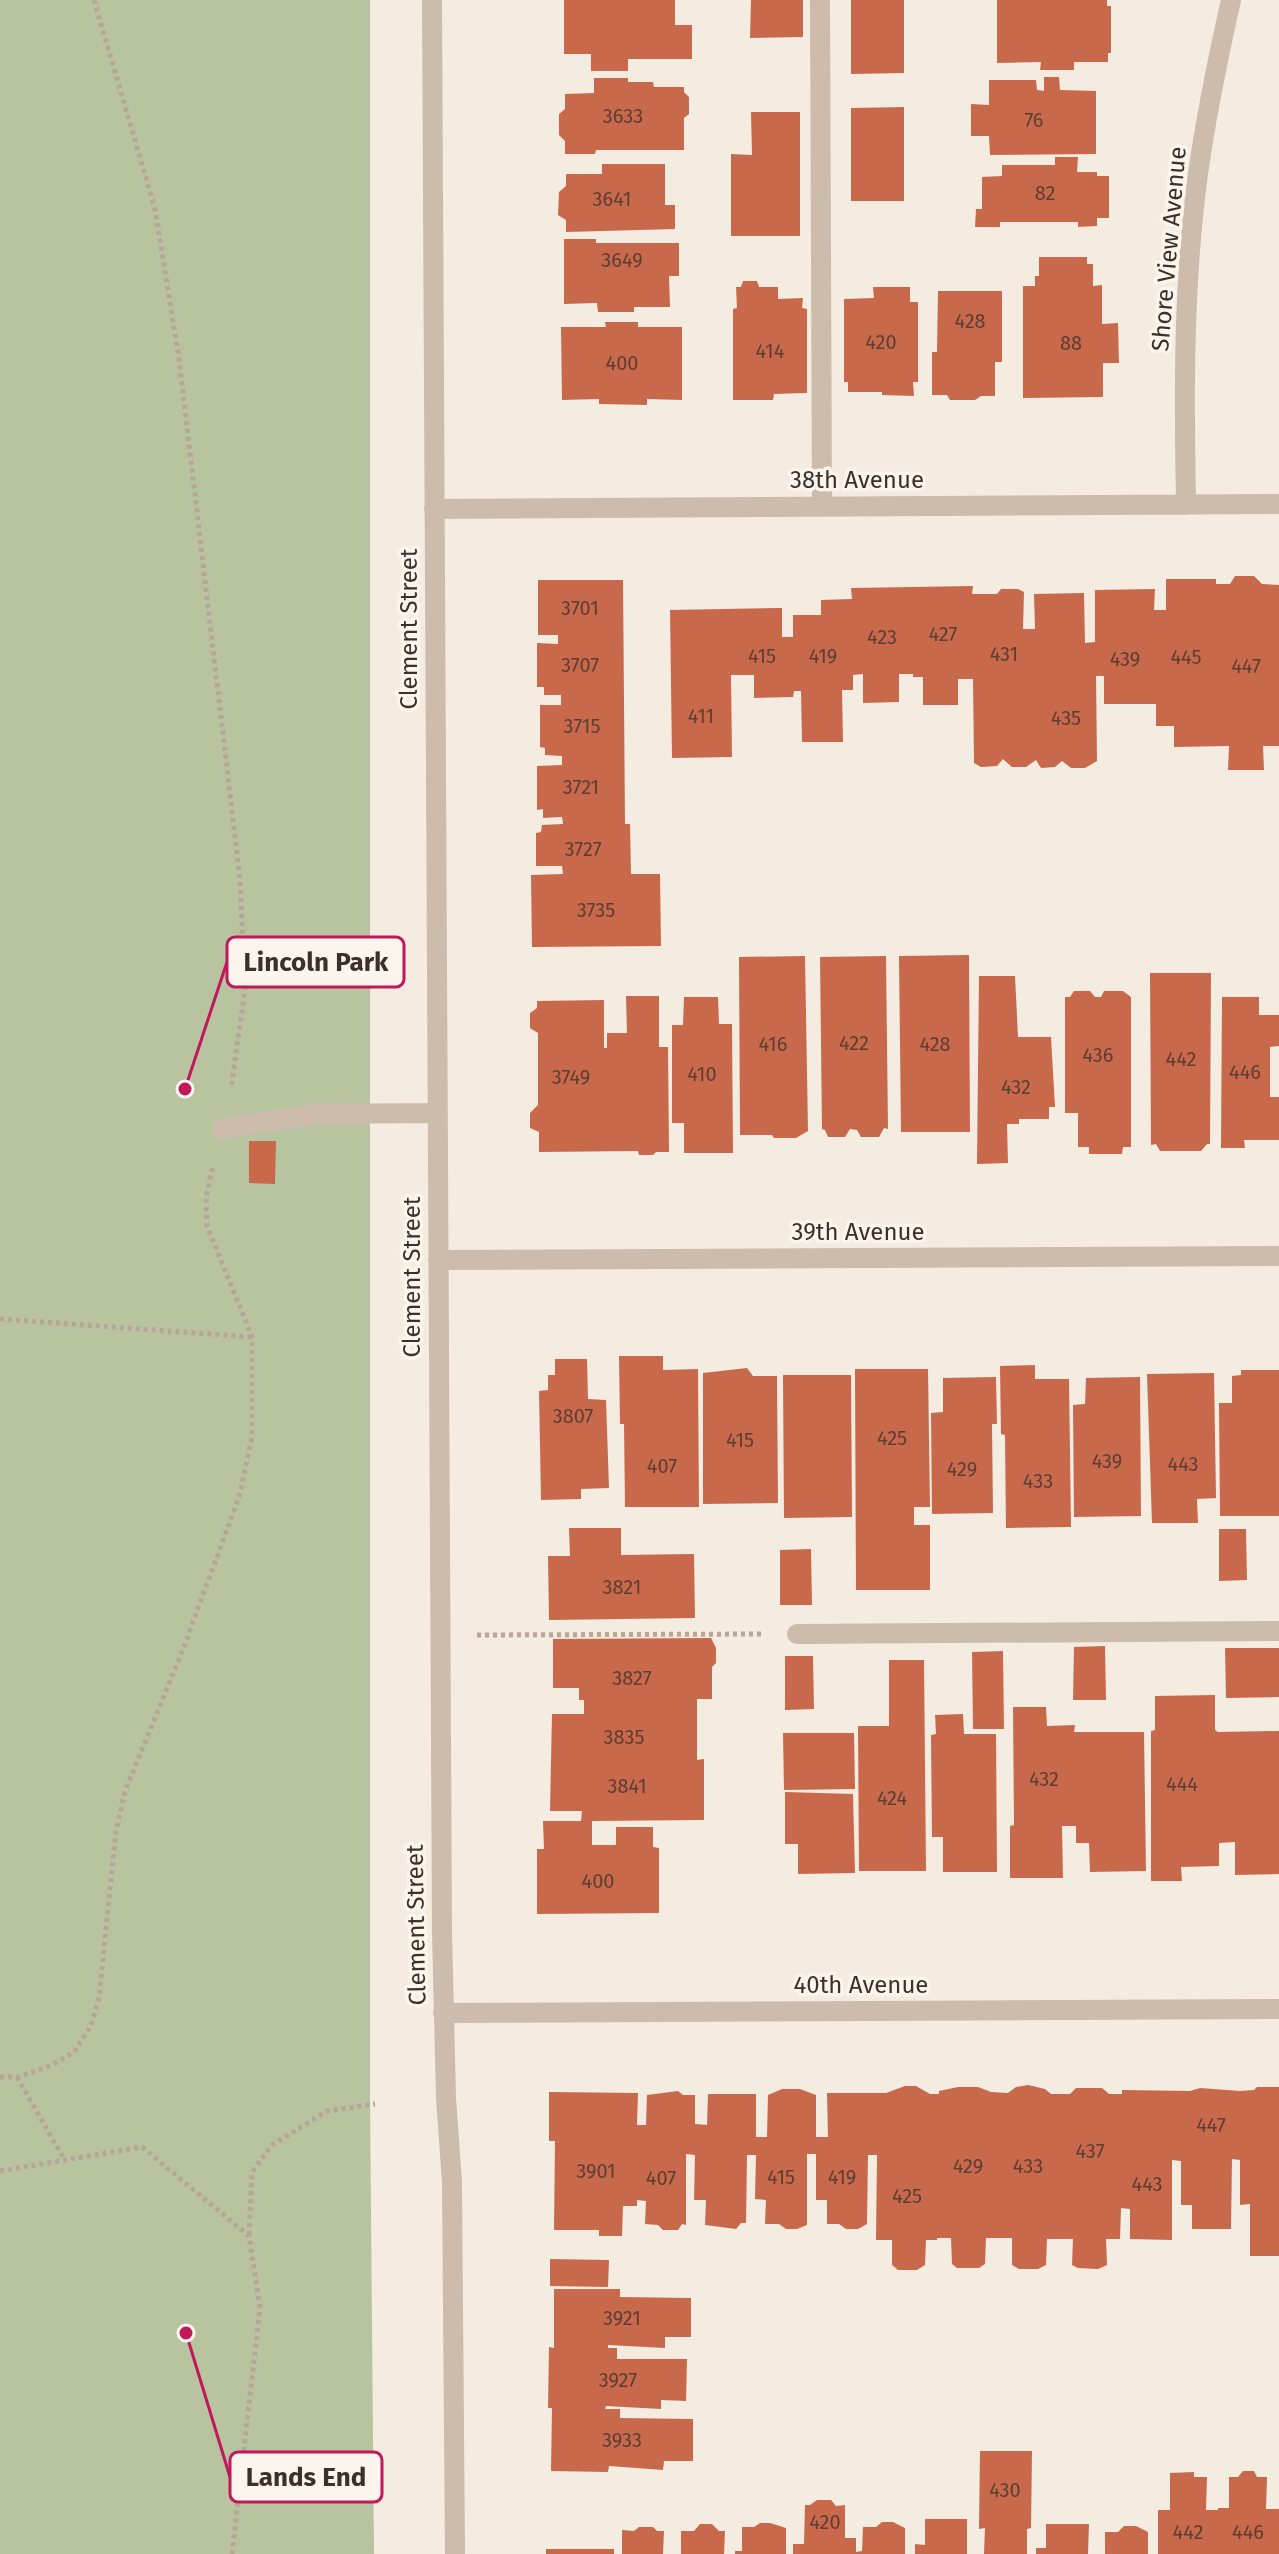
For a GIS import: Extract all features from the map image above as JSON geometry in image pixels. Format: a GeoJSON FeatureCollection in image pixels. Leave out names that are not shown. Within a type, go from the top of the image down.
{"type":"FeatureCollection","features":[{"type":"Feature","properties":{"kind":"street","name":"Clement Street"},"geometry":{"type":"LineString","coordinates":[[432,0],[443,2013],[452,2198],[455,2554]]}},
{"type":"Feature","properties":{"kind":"street"},"geometry":{"type":"LineString","coordinates":[[820,0],[822,507]]}},
{"type":"Feature","properties":{"kind":"street","name":"Shore View Avenue"},"geometry":{"type":"LineString","coordinates":[[1186,505],[1185,365],[1197,176],[1231,0]]}},
{"type":"Feature","properties":{"kind":"street","name":"38th Avenue"},"geometry":{"type":"LineString","coordinates":[[434,509],[1279,504]]}},
{"type":"Feature","properties":{"kind":"street"},"geometry":{"type":"LineString","coordinates":[[222,1129],[316,1114],[437,1113]]}},
{"type":"Feature","properties":{"kind":"street","name":"39th Avenue"},"geometry":{"type":"LineString","coordinates":[[438,1260],[1279,1256]]}},
{"type":"Feature","properties":{"kind":"street"},"geometry":{"type":"LineString","coordinates":[[797,1634],[1279,1631]]}},
{"type":"Feature","properties":{"kind":"street","name":"40th Avenue"},"geometry":{"type":"LineString","coordinates":[[443,2013],[1279,2009]]}},
{"type":"Feature","properties":{"kind":"path"},"geometry":{"type":"LineString","coordinates":[[0,2077],[17,2077],[50,2066],[74,2052],[91,2026],[99,1997],[116,1831],[125,1791],[182,1652],[239,1497],[252,1437],[252,1337],[207,1226],[206,1197],[232,1086],[245,989],[240,879],[179,359],[155,209],[94,0]]}},
{"type":"Feature","properties":{"kind":"path"},"geometry":{"type":"LineString","coordinates":[[0,1319],[252,1337]]}},
{"type":"Feature","properties":{"kind":"path"},"geometry":{"type":"LineString","coordinates":[[440,1635],[797,1634]]}},
{"type":"Feature","properties":{"kind":"path"},"geometry":{"type":"LineString","coordinates":[[17,2077],[65,2160]]}},
{"type":"Feature","properties":{"kind":"path"},"geometry":{"type":"LineString","coordinates":[[232,2554],[260,2308],[249,2236],[252,2172],[272,2145],[327,2111],[375,2104]]}},
{"type":"Feature","properties":{"kind":"path"},"geometry":{"type":"LineString","coordinates":[[0,2171],[142,2147],[249,2236]]}},
{"type":"Feature","properties":{"kind":"green space"},"geometry":{"type":"Polygon","coordinates":[[[0,0],[370,0],[370,2095],[374,2554],[0,2554],[0,0]]]}},
{"type":"Feature","properties":{"kind":"building"},"geometry":{"type":"Polygon","coordinates":[[[564,0],[675,0],[675,25],[692,25],[692,59],[628,59],[628,71],[591,71],[591,54],[564,54],[564,0]]]}},
{"type":"Feature","properties":{"kind":"building"},"geometry":{"type":"Polygon","coordinates":[[[751,0],[803,0],[803,37],[750,38],[751,0]]]}},
{"type":"Feature","properties":{"kind":"building"},"geometry":{"type":"Polygon","coordinates":[[[851,0],[904,0],[904,73],[851,74],[851,0]]]}},
{"type":"Feature","properties":{"kind":"building"},"geometry":{"type":"Polygon","coordinates":[[[997,0],[1107,0],[1107,6],[1111,6],[1111,53],[1108,53],[1108,62],[1074,62],[1074,70],[1040,70],[1041,62],[997,63],[997,0]]]}},
{"type":"Feature","properties":{"kind":"building"},"geometry":{"type":"Polygon","coordinates":[[[1044,77],[1059,77],[1060,90],[1096,91],[1096,154],[990,155],[989,136],[971,136],[971,104],[989,105],[989,80],[1036,80],[1037,90],[1044,91],[1044,77]]]}},
{"type":"Feature","properties":{"kind":"building"},"geometry":{"type":"Polygon","coordinates":[[[594,78],[628,78],[628,82],[653,82],[654,87],[684,87],[689,97],[689,114],[684,118],[684,150],[596,150],[595,154],[565,154],[565,141],[559,135],[559,114],[565,109],[565,94],[594,93],[594,78]]]}},
{"type":"Feature","properties":{"kind":"building"},"geometry":{"type":"Polygon","coordinates":[[[904,107],[904,201],[851,201],[851,108],[904,107]]]}},
{"type":"Feature","properties":{"kind":"building"},"geometry":{"type":"Polygon","coordinates":[[[751,112],[800,112],[800,236],[731,236],[731,154],[752,155],[751,112]]]}},
{"type":"Feature","properties":{"kind":"building"},"geometry":{"type":"Polygon","coordinates":[[[1055,157],[1078,157],[1077,172],[1097,172],[1097,176],[1109,176],[1109,218],[1097,218],[1097,226],[1078,227],[1078,222],[1000,222],[1000,227],[975,227],[976,209],[982,209],[982,177],[1002,176],[1002,165],[1055,165],[1055,157]]]}},
{"type":"Feature","properties":{"kind":"building"},"geometry":{"type":"Polygon","coordinates":[[[602,164],[665,164],[665,205],[675,205],[675,229],[566,232],[566,220],[558,215],[559,192],[566,186],[566,174],[602,174],[602,164]]]}},
{"type":"Feature","properties":{"kind":"building"},"geometry":{"type":"Polygon","coordinates":[[[564,239],[596,239],[596,243],[679,243],[679,276],[669,276],[670,307],[634,307],[634,312],[598,312],[597,303],[564,304],[564,239]]]}},
{"type":"Feature","properties":{"kind":"building"},"geometry":{"type":"Polygon","coordinates":[[[1039,257],[1087,257],[1087,264],[1093,264],[1093,286],[1102,285],[1102,324],[1118,323],[1119,363],[1103,363],[1103,397],[1023,398],[1023,286],[1035,286],[1035,276],[1039,276],[1039,257]]]}},
{"type":"Feature","properties":{"kind":"building"},"geometry":{"type":"Polygon","coordinates":[[[743,281],[757,281],[759,287],[778,287],[778,299],[803,298],[802,308],[807,309],[807,393],[774,394],[773,400],[733,400],[733,309],[737,308],[736,287],[741,287],[743,281]]]}},
{"type":"Feature","properties":{"kind":"building"},"geometry":{"type":"Polygon","coordinates":[[[873,287],[910,287],[910,302],[918,302],[918,382],[913,382],[914,396],[848,392],[848,382],[844,382],[844,299],[874,298],[873,287]]]}},
{"type":"Feature","properties":{"kind":"building"},"geometry":{"type":"Polygon","coordinates":[[[938,291],[1002,291],[1002,362],[995,362],[995,396],[950,400],[947,395],[932,395],[932,352],[937,352],[938,291]]]}},
{"type":"Feature","properties":{"kind":"building"},"geometry":{"type":"Polygon","coordinates":[[[605,322],[638,322],[638,327],[682,327],[682,400],[647,399],[647,405],[599,404],[599,399],[562,400],[561,327],[606,327],[605,322]]]}},
{"type":"Feature","properties":{"kind":"building"},"geometry":{"type":"Polygon","coordinates":[[[1235,576],[1254,576],[1262,584],[1279,585],[1279,746],[1263,746],[1264,770],[1228,770],[1229,746],[1174,747],[1174,726],[1156,726],[1156,704],[1104,704],[1104,676],[1096,676],[1097,761],[1085,768],[1071,768],[1062,761],[1055,767],[1041,768],[1036,760],[1026,767],[1012,767],[1003,759],[997,766],[981,767],[974,763],[973,679],[958,679],[958,705],[923,705],[923,677],[913,677],[913,674],[899,674],[899,702],[863,703],[863,674],[853,675],[853,690],[842,690],[843,742],[802,742],[801,691],[794,691],[793,697],[754,698],[754,675],[731,675],[732,757],[672,758],[670,610],[782,608],[782,637],[793,637],[793,615],[821,615],[821,600],[852,599],[851,588],[973,586],[972,594],[997,594],[1001,589],[1024,592],[1023,629],[1035,629],[1034,594],[1084,593],[1085,643],[1095,642],[1095,590],[1155,589],[1154,610],[1166,610],[1166,579],[1216,579],[1216,584],[1230,584],[1235,576]]]}},
{"type":"Feature","properties":{"kind":"building"},"geometry":{"type":"Polygon","coordinates":[[[538,580],[623,580],[625,824],[630,824],[631,874],[660,874],[661,946],[532,947],[531,875],[563,874],[562,866],[536,866],[536,833],[541,832],[542,825],[563,824],[562,817],[543,818],[543,809],[537,810],[537,766],[562,765],[562,756],[545,755],[545,748],[540,747],[540,705],[561,705],[561,695],[544,695],[544,687],[537,687],[537,643],[558,644],[558,635],[538,635],[538,580]]]}},
{"type":"Feature","properties":{"kind":"building"},"geometry":{"type":"Polygon","coordinates":[[[969,955],[970,1132],[901,1132],[899,956],[969,955]]]}},
{"type":"Feature","properties":{"kind":"building"},"geometry":{"type":"Polygon","coordinates":[[[805,956],[808,1131],[796,1138],[740,1135],[739,957],[805,956]]]}},
{"type":"Feature","properties":{"kind":"building"},"geometry":{"type":"Polygon","coordinates":[[[886,956],[888,1129],[884,1128],[879,1137],[861,1137],[857,1130],[850,1129],[845,1137],[828,1137],[822,1129],[820,957],[886,956]]]}},
{"type":"Feature","properties":{"kind":"building"},"geometry":{"type":"Polygon","coordinates":[[[1150,973],[1211,973],[1210,1144],[1201,1151],[1160,1151],[1156,1144],[1151,1145],[1150,973]]]}},
{"type":"Feature","properties":{"kind":"building"},"geometry":{"type":"Polygon","coordinates":[[[979,976],[1015,976],[1018,1037],[1051,1037],[1055,1107],[1049,1107],[1049,1119],[1019,1119],[1019,1124],[1007,1124],[1008,1163],[977,1164],[979,976]]]}},
{"type":"Feature","properties":{"kind":"building"},"geometry":{"type":"Polygon","coordinates":[[[1074,991],[1090,991],[1095,997],[1101,997],[1104,991],[1123,991],[1131,997],[1131,1147],[1123,1147],[1122,1154],[1089,1154],[1089,1147],[1078,1147],[1078,1113],[1065,1113],[1065,997],[1070,997],[1074,991]]]}},
{"type":"Feature","properties":{"kind":"building"},"geometry":{"type":"Polygon","coordinates":[[[626,996],[659,996],[659,1047],[668,1047],[669,1152],[639,1155],[638,1151],[539,1152],[539,1132],[530,1128],[530,1113],[538,1105],[538,1033],[530,1028],[530,1013],[537,1008],[537,1001],[604,1000],[604,1048],[607,1048],[607,1033],[627,1033],[626,996]]]}},
{"type":"Feature","properties":{"kind":"building"},"geometry":{"type":"Polygon","coordinates":[[[684,997],[718,997],[719,1024],[732,1024],[733,1153],[684,1153],[684,1123],[672,1123],[672,1025],[683,1025],[684,997]]]}},
{"type":"Feature","properties":{"kind":"building"},"geometry":{"type":"Polygon","coordinates":[[[1222,997],[1259,997],[1259,1015],[1279,1015],[1279,1046],[1270,1047],[1270,1097],[1279,1097],[1279,1140],[1244,1140],[1245,1148],[1221,1148],[1222,997]]]}},
{"type":"Feature","properties":{"kind":"building"},"geometry":{"type":"Polygon","coordinates":[[[249,1141],[276,1141],[275,1184],[249,1183],[249,1141]]]}},
{"type":"Feature","properties":{"kind":"building"},"geometry":{"type":"Polygon","coordinates":[[[619,1356],[663,1356],[663,1370],[698,1369],[699,1507],[625,1507],[619,1356]]]}},
{"type":"Feature","properties":{"kind":"building"},"geometry":{"type":"Polygon","coordinates":[[[555,1359],[587,1359],[588,1399],[606,1400],[609,1488],[581,1489],[581,1499],[541,1500],[539,1391],[548,1390],[548,1375],[555,1375],[555,1359]]]}},
{"type":"Feature","properties":{"kind":"building"},"geometry":{"type":"Polygon","coordinates":[[[1035,1365],[1035,1379],[1069,1379],[1071,1527],[1006,1528],[1005,1435],[1001,1434],[1000,1366],[1035,1365]]]}},
{"type":"Feature","properties":{"kind":"building"},"geometry":{"type":"Polygon","coordinates":[[[747,1368],[753,1376],[777,1376],[778,1503],[703,1504],[703,1373],[747,1368]]]}},
{"type":"Feature","properties":{"kind":"building"},"geometry":{"type":"Polygon","coordinates":[[[855,1369],[928,1369],[930,1507],[914,1507],[914,1525],[930,1525],[930,1590],[856,1590],[855,1369]]]}},
{"type":"Feature","properties":{"kind":"building"},"geometry":{"type":"Polygon","coordinates":[[[1241,1370],[1279,1370],[1279,1516],[1220,1516],[1219,1403],[1232,1403],[1232,1376],[1241,1375],[1241,1370]]]}},
{"type":"Feature","properties":{"kind":"building"},"geometry":{"type":"Polygon","coordinates":[[[1214,1373],[1216,1498],[1197,1499],[1198,1523],[1152,1523],[1147,1374],[1214,1373]]]}},
{"type":"Feature","properties":{"kind":"building"},"geometry":{"type":"Polygon","coordinates":[[[783,1375],[851,1375],[852,1517],[784,1518],[783,1375]]]}},
{"type":"Feature","properties":{"kind":"building"},"geometry":{"type":"Polygon","coordinates":[[[996,1377],[997,1424],[992,1424],[993,1513],[932,1514],[931,1413],[943,1412],[943,1378],[996,1377]]]}},
{"type":"Feature","properties":{"kind":"building"},"geometry":{"type":"Polygon","coordinates":[[[1140,1377],[1141,1516],[1074,1517],[1073,1405],[1085,1404],[1086,1378],[1140,1377]]]}},
{"type":"Feature","properties":{"kind":"building"},"geometry":{"type":"Polygon","coordinates":[[[569,1528],[621,1528],[621,1555],[694,1554],[695,1618],[549,1620],[548,1556],[570,1556],[569,1528]]]}},
{"type":"Feature","properties":{"kind":"building"},"geometry":{"type":"Polygon","coordinates":[[[1219,1529],[1246,1529],[1247,1580],[1219,1581],[1219,1529]]]}},
{"type":"Feature","properties":{"kind":"building"},"geometry":{"type":"Polygon","coordinates":[[[811,1549],[812,1605],[780,1605],[780,1550],[811,1549]]]}},
{"type":"Feature","properties":{"kind":"building"},"geometry":{"type":"Polygon","coordinates":[[[711,1638],[716,1648],[716,1663],[712,1667],[712,1699],[697,1699],[697,1760],[704,1759],[704,1820],[592,1821],[592,1845],[616,1845],[616,1827],[653,1827],[653,1847],[659,1848],[659,1913],[537,1914],[537,1849],[544,1849],[543,1821],[581,1821],[582,1811],[550,1811],[552,1714],[584,1714],[584,1700],[579,1700],[579,1688],[553,1688],[553,1639],[711,1638]]]}},
{"type":"Feature","properties":{"kind":"building"},"geometry":{"type":"Polygon","coordinates":[[[1105,1646],[1106,1700],[1073,1700],[1074,1647],[1105,1646]]]}},
{"type":"Feature","properties":{"kind":"building"},"geometry":{"type":"Polygon","coordinates":[[[1225,1648],[1279,1648],[1279,1697],[1226,1698],[1225,1648]]]}},
{"type":"Feature","properties":{"kind":"building"},"geometry":{"type":"Polygon","coordinates":[[[1003,1651],[1004,1729],[973,1729],[972,1652],[1003,1651]]]}},
{"type":"Feature","properties":{"kind":"building"},"geometry":{"type":"Polygon","coordinates":[[[785,1656],[813,1656],[814,1709],[785,1710],[785,1656]]]}},
{"type":"Feature","properties":{"kind":"building"},"geometry":{"type":"Polygon","coordinates":[[[889,1660],[924,1660],[926,1871],[859,1871],[858,1726],[889,1726],[889,1660]]]}},
{"type":"Feature","properties":{"kind":"building"},"geometry":{"type":"Polygon","coordinates":[[[1215,1695],[1215,1730],[1218,1732],[1279,1731],[1279,1874],[1235,1875],[1235,1842],[1219,1843],[1219,1866],[1181,1867],[1182,1881],[1151,1881],[1151,1731],[1155,1730],[1155,1696],[1215,1695]]]}},
{"type":"Feature","properties":{"kind":"building"},"geometry":{"type":"Polygon","coordinates":[[[1013,1707],[1046,1707],[1047,1726],[1075,1725],[1074,1732],[1144,1732],[1146,1871],[1090,1872],[1089,1843],[1076,1843],[1076,1826],[1062,1826],[1063,1878],[1010,1878],[1010,1826],[1014,1825],[1013,1707]]]}},
{"type":"Feature","properties":{"kind":"building"},"geometry":{"type":"Polygon","coordinates":[[[963,1714],[964,1734],[996,1734],[997,1872],[943,1872],[943,1837],[932,1837],[931,1735],[936,1734],[935,1715],[963,1714]]]}},
{"type":"Feature","properties":{"kind":"building"},"geometry":{"type":"Polygon","coordinates":[[[783,1733],[854,1733],[855,1789],[784,1790],[783,1733]]]}},
{"type":"Feature","properties":{"kind":"building"},"geometry":{"type":"Polygon","coordinates":[[[785,1792],[853,1794],[855,1873],[798,1874],[798,1844],[785,1844],[785,1792]]]}},
{"type":"Feature","properties":{"kind":"building"},"geometry":{"type":"Polygon","coordinates":[[[1028,2085],[1045,2089],[1051,2094],[1070,2094],[1076,2088],[1102,2088],[1109,2094],[1122,2094],[1122,2090],[1190,2091],[1200,2088],[1240,2091],[1279,2087],[1279,2256],[1250,2256],[1250,2204],[1240,2205],[1240,2160],[1232,2159],[1231,2229],[1192,2229],[1192,2205],[1181,2205],[1181,2161],[1172,2160],[1172,2240],[1130,2239],[1130,2209],[1121,2208],[1120,2239],[1106,2239],[1107,2265],[1098,2269],[1072,2265],[1073,2239],[1047,2239],[1046,2265],[1038,2269],[1019,2269],[1012,2265],[1012,2238],[986,2238],[985,2264],[979,2268],[957,2268],[952,2264],[951,2238],[937,2238],[926,2240],[925,2265],[917,2270],[898,2270],[892,2265],[892,2240],[876,2240],[877,2155],[868,2155],[867,2224],[858,2229],[827,2224],[827,2200],[816,2200],[816,2154],[807,2154],[807,2225],[786,2229],[779,2224],[765,2224],[766,2200],[755,2199],[756,2155],[747,2155],[746,2223],[741,2223],[736,2229],[705,2225],[706,2200],[694,2200],[695,2155],[686,2154],[686,2225],[682,2224],[678,2230],[663,2230],[658,2225],[645,2224],[646,2201],[637,2200],[637,2206],[623,2206],[622,2236],[599,2236],[599,2230],[554,2230],[555,2141],[549,2141],[549,2092],[638,2093],[637,2125],[646,2125],[647,2095],[678,2091],[683,2095],[695,2095],[695,2124],[707,2125],[708,2094],[756,2094],[756,2137],[767,2137],[768,2095],[782,2089],[800,2089],[816,2095],[816,2137],[828,2137],[827,2093],[886,2093],[905,2086],[916,2086],[930,2094],[958,2087],[1008,2093],[1016,2087],[1028,2085]]]}},
{"type":"Feature","properties":{"kind":"building"},"geometry":{"type":"Polygon","coordinates":[[[550,2259],[609,2260],[608,2287],[550,2286],[550,2259]]]}},
{"type":"Feature","properties":{"kind":"building"},"geometry":{"type":"Polygon","coordinates":[[[554,2289],[620,2289],[620,2297],[691,2298],[691,2337],[665,2337],[665,2348],[608,2345],[608,2348],[617,2348],[617,2359],[687,2359],[686,2401],[661,2400],[661,2409],[606,2406],[605,2409],[620,2409],[620,2418],[693,2419],[693,2461],[664,2461],[663,2470],[609,2466],[608,2472],[551,2471],[549,2347],[554,2348],[554,2289]]]}},
{"type":"Feature","properties":{"kind":"building"},"geometry":{"type":"Polygon","coordinates":[[[980,2451],[1032,2451],[1031,2528],[1027,2529],[1027,2554],[984,2554],[985,2528],[979,2529],[980,2451]]]}},
{"type":"Feature","properties":{"kind":"building"},"geometry":{"type":"Polygon","coordinates":[[[1243,2471],[1254,2471],[1257,2477],[1267,2477],[1266,2509],[1279,2509],[1279,2554],[1158,2554],[1158,2510],[1170,2510],[1170,2473],[1194,2472],[1194,2477],[1207,2477],[1206,2510],[1218,2510],[1229,2508],[1229,2477],[1238,2477],[1243,2471]]]}},
{"type":"Feature","properties":{"kind":"building"},"geometry":{"type":"Polygon","coordinates":[[[817,2500],[831,2500],[836,2506],[845,2505],[845,2538],[856,2538],[856,2554],[793,2554],[793,2544],[804,2544],[805,2505],[817,2500]]]}},
{"type":"Feature","properties":{"kind":"building"},"geometry":{"type":"Polygon","coordinates":[[[925,2519],[967,2519],[967,2554],[915,2554],[915,2544],[925,2545],[925,2519]]]}},
{"type":"Feature","properties":{"kind":"building"},"geometry":{"type":"Polygon","coordinates":[[[882,2522],[893,2522],[905,2528],[905,2554],[856,2554],[862,2551],[863,2527],[876,2527],[882,2522]]]}},
{"type":"Feature","properties":{"kind":"building"},"geometry":{"type":"Polygon","coordinates":[[[760,2523],[786,2528],[786,2554],[735,2554],[735,2551],[742,2551],[742,2527],[754,2527],[760,2523]]]}},
{"type":"Feature","properties":{"kind":"building"},"geometry":{"type":"Polygon","coordinates":[[[700,2524],[712,2524],[719,2531],[725,2531],[724,2554],[681,2554],[681,2531],[694,2531],[700,2524]]]}},
{"type":"Feature","properties":{"kind":"building"},"geometry":{"type":"Polygon","coordinates":[[[1046,2524],[1089,2524],[1088,2554],[1036,2554],[1036,2548],[1046,2548],[1046,2524]]]}},
{"type":"Feature","properties":{"kind":"building"},"geometry":{"type":"Polygon","coordinates":[[[1124,2526],[1136,2526],[1148,2532],[1148,2554],[1105,2554],[1105,2532],[1118,2532],[1124,2526]]]}},
{"type":"Feature","properties":{"kind":"building"},"geometry":{"type":"Polygon","coordinates":[[[639,2527],[664,2531],[663,2554],[622,2554],[622,2530],[634,2531],[639,2527]]]}},
{"type":"Feature","properties":{"kind":"building"},"geometry":{"type":"Polygon","coordinates":[[[546,2549],[614,2549],[614,2554],[546,2554],[546,2549]]]}},
{"type":"Feature","properties":{"kind":"place","name":"Lincoln Park"},"geometry":{"type":"Point","coordinates":[185,1089]}},
{"type":"Feature","properties":{"kind":"place","name":"Lands End"},"geometry":{"type":"Point","coordinates":[186,2333]}}]}
